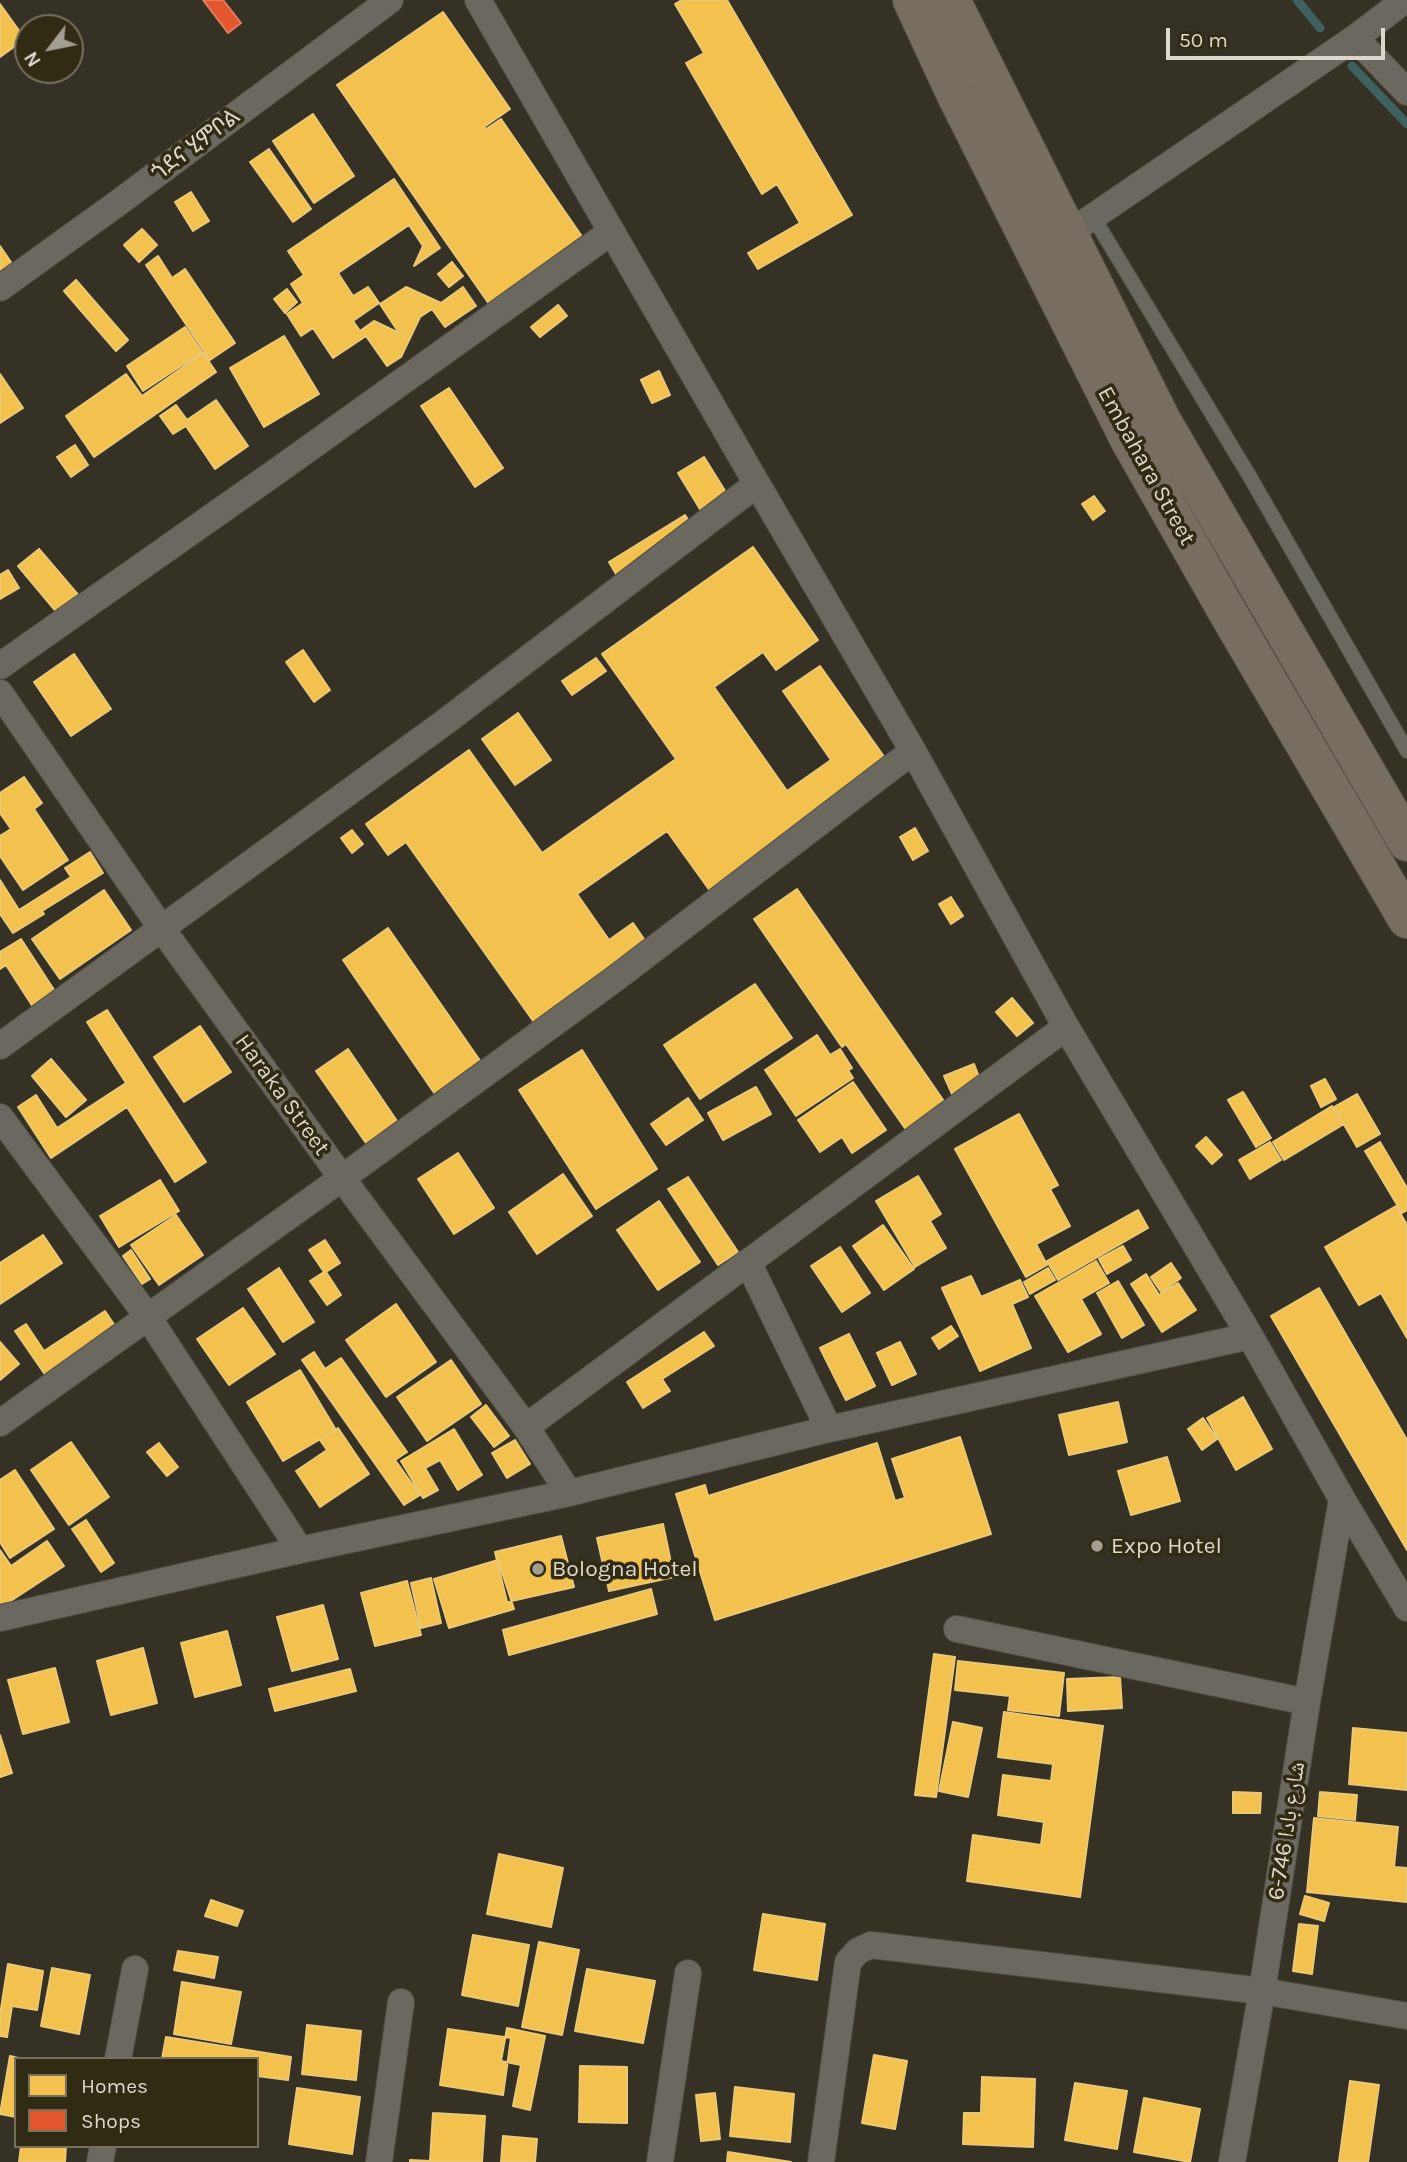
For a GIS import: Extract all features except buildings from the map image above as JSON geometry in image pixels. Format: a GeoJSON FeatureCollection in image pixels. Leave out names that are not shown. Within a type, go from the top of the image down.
{"type":"FeatureCollection","features":[{"type":"Feature","properties":{"kind":"main road","name":"Embahara Street"},"geometry":{"type":"LineString","coordinates":[[912,0],[1129,439],[1403,904]]}},
{"type":"Feature","properties":{"kind":"main road","name":"Embahara Street"},"geometry":{"type":"LineString","coordinates":[[951,0],[1080,224],[1162,421],[1407,842]]}},
{"type":"Feature","properties":{"kind":"street","name":"ጎደና ሂምቦል"},"geometry":{"type":"LineString","coordinates":[[0,288],[390,0]]}},
{"type":"Feature","properties":{"kind":"street"},"geometry":{"type":"LineString","coordinates":[[478,0],[914,751],[1066,1027],[1250,1336],[1407,1608]]}},
{"type":"Feature","properties":{"kind":"street"},"geometry":{"type":"LineString","coordinates":[[1037,257],[1080,224],[1355,38],[1405,0]]}},
{"type":"Feature","properties":{"kind":"street"},"geometry":{"type":"LineString","coordinates":[[1355,38],[1407,92]]}},
{"type":"Feature","properties":{"kind":"street"},"geometry":{"type":"LineString","coordinates":[[0,666],[611,232]]}},
{"type":"Feature","properties":{"kind":"street"},"geometry":{"type":"LineString","coordinates":[[0,1046],[445,722],[757,484]]}},
{"type":"Feature","properties":{"kind":"street","name":"Haraka Street"},"geometry":{"type":"LineString","coordinates":[[0,693],[162,929],[526,1427],[569,1493]]}},
{"type":"Feature","properties":{"kind":"street"},"geometry":{"type":"LineString","coordinates":[[0,1423],[616,978],[914,751]]}},
{"type":"Feature","properties":{"kind":"street"},"geometry":{"type":"LineString","coordinates":[[526,1427],[1066,1027]]}},
{"type":"Feature","properties":{"kind":"street"},"geometry":{"type":"LineString","coordinates":[[0,1117],[148,1317],[300,1550]]}},
{"type":"Feature","properties":{"kind":"street"},"geometry":{"type":"LineString","coordinates":[[748,1262],[829,1429]]}},
{"type":"Feature","properties":{"kind":"street"},"geometry":{"type":"LineString","coordinates":[[0,1618],[569,1493],[829,1429],[1250,1336]]}},
{"type":"Feature","properties":{"kind":"street","name":"شارع بادا 746-6"},"geometry":{"type":"LineString","coordinates":[[1232,2162],[1342,1499]]}},
{"type":"Feature","properties":{"kind":"street"},"geometry":{"type":"LineString","coordinates":[[957,1629],[1307,1702]]}},
{"type":"Feature","properties":{"kind":"street"},"geometry":{"type":"LineString","coordinates":[[821,2162],[848,1962],[858,1951],[871,1945],[1262,1991],[1407,2016]]}},
{"type":"Feature","properties":{"kind":"street"},"geometry":{"type":"LineString","coordinates":[[118,2057],[135,1969]]}},
{"type":"Feature","properties":{"kind":"street"},"geometry":{"type":"LineString","coordinates":[[660,2162],[688,1973]]}},
{"type":"Feature","properties":{"kind":"street"},"geometry":{"type":"LineString","coordinates":[[379,2162],[401,2002]]}},
{"type":"Feature","properties":{"kind":"lane"},"geometry":{"type":"LineString","coordinates":[[1080,224],[1251,477],[1407,751]]}},
{"type":"Feature","properties":{"kind":"waterway"},"geometry":{"type":"LineString","coordinates":[[1297,0],[1320,28]]}},
{"type":"Feature","properties":{"kind":"waterway"},"geometry":{"type":"LineString","coordinates":[[1352,66],[1407,124]]}},
{"type":"Feature","properties":{"kind":"place","name":"Expo Hotel"},"geometry":{"type":"Point","coordinates":[1097,1546]}},
{"type":"Feature","properties":{"kind":"place","name":"Bologna Hotel"},"geometry":{"type":"Point","coordinates":[538,1569]}}]}
